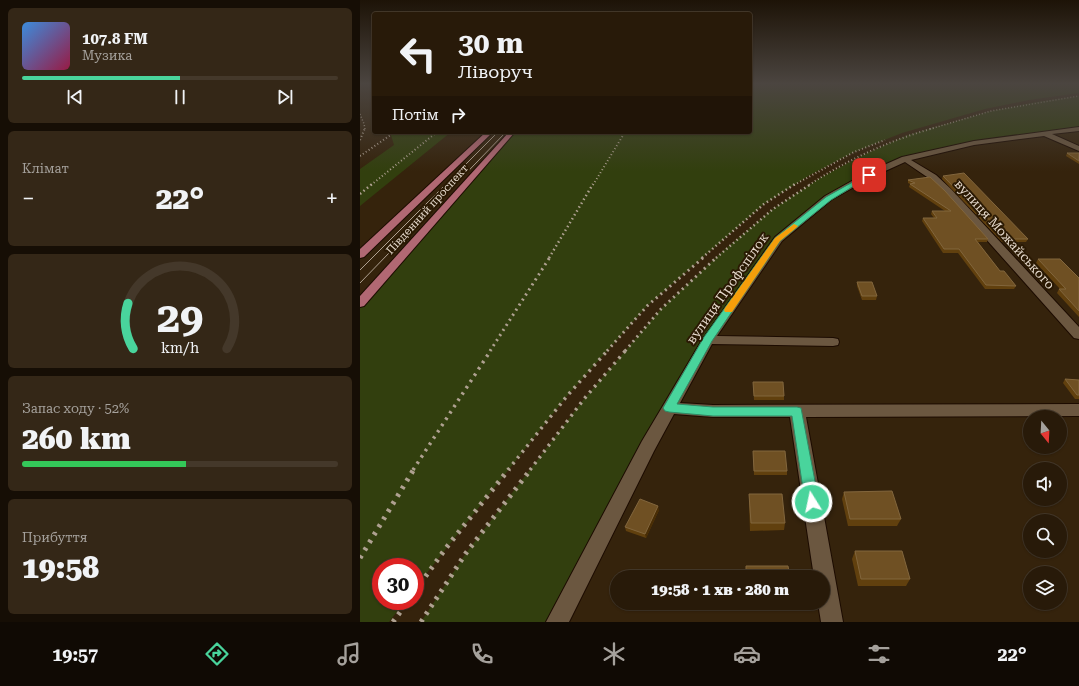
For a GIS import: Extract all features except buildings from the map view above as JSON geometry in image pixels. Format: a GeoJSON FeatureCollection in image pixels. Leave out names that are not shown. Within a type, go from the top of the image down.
{"type":"FeatureCollection","features":[{"type":"Feature","properties":{"kind":"main road","name":"Південний проспект"},"geometry":{"type":"LineString","coordinates":[[360,255],[488,134]]}},
{"type":"Feature","properties":{"kind":"main road","name":"Південний проспект"},"geometry":{"type":"LineString","coordinates":[[360,303],[510,134]]}},
{"type":"Feature","properties":{"kind":"street","name":"вулиця Профспілок"},"geometry":{"type":"LineString","coordinates":[[557,622],[669,408],[708,340],[778,239],[828,198],[869,175],[905,159],[974,143],[1079,129]]}},
{"type":"Feature","properties":{"kind":"street"},"geometry":{"type":"LineString","coordinates":[[1045,134],[1079,150]]}},
{"type":"Feature","properties":{"kind":"street","name":"вулиця Можайського"},"geometry":{"type":"LineString","coordinates":[[905,159],[918,166],[948,191],[1079,335]]}},
{"type":"Feature","properties":{"kind":"street"},"geometry":{"type":"LineString","coordinates":[[708,340],[833,342]]}},
{"type":"Feature","properties":{"kind":"street"},"geometry":{"type":"LineString","coordinates":[[669,408],[713,411],[1079,410]]}},
{"type":"Feature","properties":{"kind":"street"},"geometry":{"type":"LineString","coordinates":[[797,411],[832,622]]}},
{"type":"Feature","properties":{"kind":"green space"},"geometry":{"type":"Polygon","coordinates":[[[752,113],[971,113],[902,133],[854,152],[810,175],[764,204],[647,306],[567,396],[424,577],[424,558],[372,558],[372,610],[398,610],[389,622],[360,622],[360,303],[510,134],[752,134],[752,113]]]}},
{"type":"Feature","properties":{"kind":"green space"},"geometry":{"type":"Polygon","coordinates":[[[984,113],[1079,113],[1079,129],[974,143],[905,159],[828,198],[778,239],[708,340],[557,622],[421,622],[466,553],[584,399],[661,309],[723,251],[773,209],[820,178],[863,155],[908,135],[984,113]]]}},
{"type":"Feature","properties":{"kind":"green space"},"geometry":{"type":"Polygon","coordinates":[[[391,134],[449,134],[360,206],[360,169],[394,145],[391,134]]]}},
{"type":"Feature","properties":{"kind":"tram line"},"geometry":{"type":"LineString","coordinates":[[360,270],[496,134]]}},
{"type":"Feature","properties":{"kind":"tram line"},"geometry":{"type":"LineString","coordinates":[[360,283],[504,134]]}},
{"type":"Feature","properties":{"kind":"railway"},"geometry":{"type":"LineString","coordinates":[[930,129],[984,113]]}},
{"type":"Feature","properties":{"kind":"railway"},"geometry":{"type":"LineString","coordinates":[[360,114],[365,128]]}},
{"type":"Feature","properties":{"kind":"railway"},"geometry":{"type":"LineString","coordinates":[[360,140],[365,128]]}},
{"type":"Feature","properties":{"kind":"railway"},"geometry":{"type":"LineString","coordinates":[[809,185],[838,167],[869,152],[901,138],[934,128]]}},
{"type":"Feature","properties":{"kind":"railway"},"geometry":{"type":"LineString","coordinates":[[360,156],[392,134]]}},
{"type":"Feature","properties":{"kind":"railway"},"geometry":{"type":"LineString","coordinates":[[371,185],[435,134]]}},
{"type":"Feature","properties":{"kind":"railway"},"geometry":{"type":"LineString","coordinates":[[593,185],[624,134]]}},
{"type":"Feature","properties":{"kind":"railway"},"geometry":{"type":"LineString","coordinates":[[794,185],[854,152],[885,140]]}},
{"type":"Feature","properties":{"kind":"railway"},"geometry":{"type":"LineString","coordinates":[[360,194],[372,184]]}},
{"type":"Feature","properties":{"kind":"railway"},"geometry":{"type":"LineString","coordinates":[[549,258],[593,184]]}},
{"type":"Feature","properties":{"kind":"railway"},"geometry":{"type":"LineString","coordinates":[[702,258],[764,204],[795,184]]}},
{"type":"Feature","properties":{"kind":"railway"},"geometry":{"type":"LineString","coordinates":[[716,258],[773,209],[811,184]]}},
{"type":"Feature","properties":{"kind":"railway"},"geometry":{"type":"LineString","coordinates":[[490,351],[550,257]]}},
{"type":"Feature","properties":{"kind":"railway"},"geometry":{"type":"LineString","coordinates":[[607,351],[647,306],[704,257]]}},
{"type":"Feature","properties":{"kind":"railway"},"geometry":{"type":"LineString","coordinates":[[625,351],[661,309],[717,257]]}},
{"type":"Feature","properties":{"kind":"railway"},"geometry":{"type":"LineString","coordinates":[[413,470],[491,350]]}},
{"type":"Feature","properties":{"kind":"railway"},"geometry":{"type":"LineString","coordinates":[[508,470],[567,396],[608,350]]}},
{"type":"Feature","properties":{"kind":"railway"},"geometry":{"type":"LineString","coordinates":[[530,470],[584,399],[626,350]]}},
{"type":"Feature","properties":{"kind":"railway"},"geometry":{"type":"LineString","coordinates":[[360,558],[414,469]]}},
{"type":"Feature","properties":{"kind":"railway"},"geometry":{"type":"LineString","coordinates":[[424,579],[446,548],[509,469]]}},
{"type":"Feature","properties":{"kind":"railway"},"geometry":{"type":"LineString","coordinates":[[421,622],[466,553],[531,469]]}},
{"type":"Feature","properties":{"kind":"railway"},"geometry":{"type":"LineString","coordinates":[[393,622],[402,610]]}},
{"type":"Feature","properties":{"kind":"slow traffic"},"geometry":{"type":"LineString","coordinates":[[729,310],[778,239],[794,226]]}},
{"type":"Feature","properties":{"kind":"route"},"geometry":{"type":"LineString","coordinates":[[812,502],[797,411],[713,411],[669,408],[708,340],[778,239],[828,198],[869,175]]}}]}
